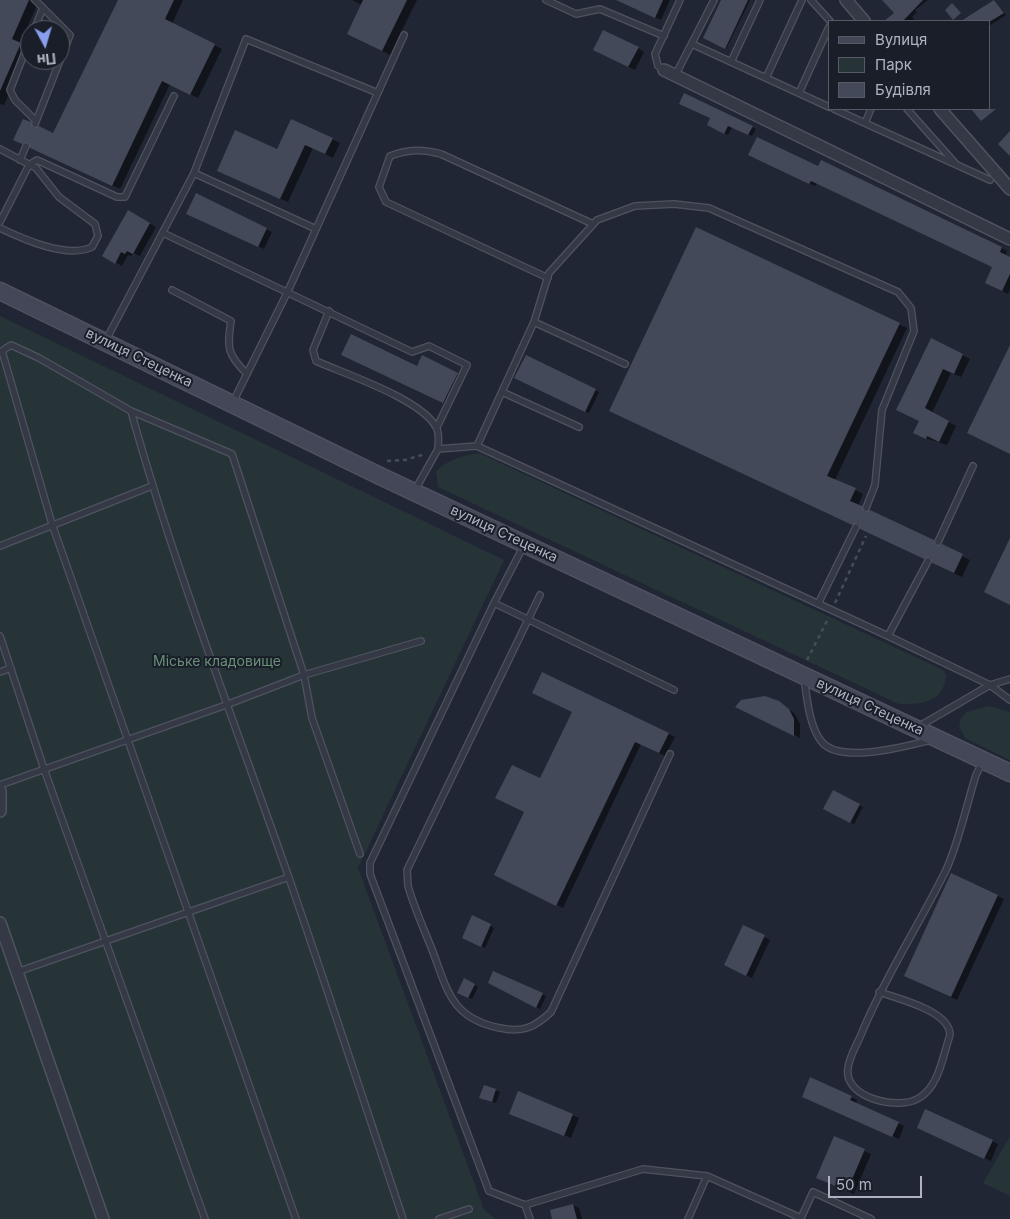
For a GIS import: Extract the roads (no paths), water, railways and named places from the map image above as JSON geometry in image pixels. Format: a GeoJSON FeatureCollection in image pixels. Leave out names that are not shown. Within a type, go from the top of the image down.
{"type":"FeatureCollection","features":[{"type":"Feature","properties":{"kind":"main road","name":"вулиця Стеценка"},"geometry":{"type":"LineString","coordinates":[[0,291],[414,492],[805,668],[916,729],[1010,773]]}},
{"type":"Feature","properties":{"kind":"street"},"geometry":{"type":"LineString","coordinates":[[846,0],[863,20]]}},
{"type":"Feature","properties":{"kind":"street"},"geometry":{"type":"LineString","coordinates":[[664,70],[1010,239]]}},
{"type":"Feature","properties":{"kind":"street"},"geometry":{"type":"LineString","coordinates":[[941,110],[1010,189]]}},
{"type":"Feature","properties":{"kind":"street"},"geometry":{"type":"LineString","coordinates":[[0,791],[0,811]]}},
{"type":"Feature","properties":{"kind":"street"},"geometry":{"type":"LineString","coordinates":[[0,923],[103,1219]]}},
{"type":"Feature","properties":{"kind":"lane"},"geometry":{"type":"LineString","coordinates":[[35,0],[55,20]]}},
{"type":"Feature","properties":{"kind":"lane"},"geometry":{"type":"LineString","coordinates":[[546,0],[576,14],[600,8],[664,36]]}},
{"type":"Feature","properties":{"kind":"lane"},"geometry":{"type":"LineString","coordinates":[[664,70],[658,66],[655,56],[680,0]]}},
{"type":"Feature","properties":{"kind":"lane"},"geometry":{"type":"LineString","coordinates":[[675,76],[714,0]]}},
{"type":"Feature","properties":{"kind":"lane"},"geometry":{"type":"LineString","coordinates":[[731,62],[760,0]]}},
{"type":"Feature","properties":{"kind":"lane"},"geometry":{"type":"LineString","coordinates":[[766,78],[802,0]]}},
{"type":"Feature","properties":{"kind":"lane"},"geometry":{"type":"LineString","coordinates":[[811,0],[829,20]]}},
{"type":"Feature","properties":{"kind":"lane"},"geometry":{"type":"LineString","coordinates":[[38,20],[43,8]]}},
{"type":"Feature","properties":{"kind":"lane"},"geometry":{"type":"LineString","coordinates":[[799,93],[828,28]]}},
{"type":"Feature","properties":{"kind":"lane"},"geometry":{"type":"LineString","coordinates":[[232,404],[288,291],[404,35]]}},
{"type":"Feature","properties":{"kind":"lane"},"geometry":{"type":"LineString","coordinates":[[106,341],[194,173],[246,39],[378,93]]}},
{"type":"Feature","properties":{"kind":"lane"},"geometry":{"type":"LineString","coordinates":[[692,44],[828,106]]}},
{"type":"Feature","properties":{"kind":"lane"},"geometry":{"type":"LineString","coordinates":[[20,64],[10,90],[15,100],[36,122],[57,70]]}},
{"type":"Feature","properties":{"kind":"lane"},"geometry":{"type":"LineString","coordinates":[[0,222],[32,161],[39,160],[117,197],[125,197],[174,96]]}},
{"type":"Feature","properties":{"kind":"lane"},"geometry":{"type":"LineString","coordinates":[[836,110],[990,180]]}},
{"type":"Feature","properties":{"kind":"lane"},"geometry":{"type":"LineString","coordinates":[[865,123],[871,110]]}},
{"type":"Feature","properties":{"kind":"lane"},"geometry":{"type":"LineString","coordinates":[[908,110],[956,165]]}},
{"type":"Feature","properties":{"kind":"lane"},"geometry":{"type":"LineString","coordinates":[[20,160],[26,146]]}},
{"type":"Feature","properties":{"kind":"lane"},"geometry":{"type":"LineString","coordinates":[[0,149],[36,168],[59,197],[95,224],[98,236],[96,242],[85,251],[61,249],[36,243],[0,228]]}},
{"type":"Feature","properties":{"kind":"lane"},"geometry":{"type":"LineString","coordinates":[[548,278],[386,202],[379,186],[390,156],[406,150],[421,149],[441,154],[593,224]]}},
{"type":"Feature","properties":{"kind":"lane"},"geometry":{"type":"LineString","coordinates":[[194,173],[316,229]]}},
{"type":"Feature","properties":{"kind":"lane"},"geometry":{"type":"LineString","coordinates":[[477,446],[534,322],[549,273],[593,224],[597,220],[635,206],[674,204],[709,208],[898,292],[911,308],[914,331],[882,410],[875,485],[866,508]]}},
{"type":"Feature","properties":{"kind":"lane"},"geometry":{"type":"LineString","coordinates":[[162,233],[288,291],[412,352],[429,346],[467,365],[437,427],[438,449],[414,492]]}},
{"type":"Feature","properties":{"kind":"lane"},"geometry":{"type":"LineString","coordinates":[[172,290],[231,321],[227,346],[234,361],[246,374]]}},
{"type":"Feature","properties":{"kind":"lane"},"geometry":{"type":"LineString","coordinates":[[329,311],[314,350],[313,356],[316,361],[404,400],[427,416],[437,427]]}},
{"type":"Feature","properties":{"kind":"lane"},"geometry":{"type":"LineString","coordinates":[[534,322],[625,364]]}},
{"type":"Feature","properties":{"kind":"lane"},"geometry":{"type":"LineString","coordinates":[[296,1219],[126,740],[52,524],[2,351],[11,345],[18,348],[131,412],[232,454],[304,675],[312,718],[360,854]]}},
{"type":"Feature","properties":{"kind":"lane"},"geometry":{"type":"LineString","coordinates":[[502,392],[579,427]]}},
{"type":"Feature","properties":{"kind":"lane"},"geometry":{"type":"LineString","coordinates":[[131,412],[152,486],[226,705],[289,877],[403,1219]]}},
{"type":"Feature","properties":{"kind":"lane"},"geometry":{"type":"LineString","coordinates":[[438,449],[477,446],[888,636],[990,685],[1010,700]]}},
{"type":"Feature","properties":{"kind":"lane"},"geometry":{"type":"LineString","coordinates":[[938,542],[974,466]]}},
{"type":"Feature","properties":{"kind":"lane"},"geometry":{"type":"LineString","coordinates":[[0,546],[152,486]]}},
{"type":"Feature","properties":{"kind":"lane"},"geometry":{"type":"LineString","coordinates":[[818,604],[856,527]]}},
{"type":"Feature","properties":{"kind":"lane"},"geometry":{"type":"LineString","coordinates":[[525,543],[494,603],[370,863],[370,874],[489,1191],[525,1205],[643,1169],[707,1176],[801,1219],[813,1192],[870,1219]]}},
{"type":"Feature","properties":{"kind":"lane"},"geometry":{"type":"LineString","coordinates":[[888,636],[928,561]]}},
{"type":"Feature","properties":{"kind":"lane"},"geometry":{"type":"LineString","coordinates":[[540,595],[407,870],[408,886],[443,983],[452,1000],[465,1012],[485,1025],[509,1030],[533,1027],[551,1012],[670,754]]}},
{"type":"Feature","properties":{"kind":"lane"},"geometry":{"type":"LineString","coordinates":[[494,603],[674,690]]}},
{"type":"Feature","properties":{"kind":"lane"},"geometry":{"type":"LineString","coordinates":[[0,636],[44,769],[205,1219]]}},
{"type":"Feature","properties":{"kind":"lane"},"geometry":{"type":"LineString","coordinates":[[0,785],[226,705],[304,675],[421,641]]}},
{"type":"Feature","properties":{"kind":"lane"},"geometry":{"type":"LineString","coordinates":[[0,672],[11,668]]}},
{"type":"Feature","properties":{"kind":"lane"},"geometry":{"type":"LineString","coordinates":[[805,668],[814,729],[822,742],[834,750],[846,754],[867,752],[937,738]]}},
{"type":"Feature","properties":{"kind":"lane"},"geometry":{"type":"LineString","coordinates":[[916,729],[990,685],[1010,680]]}},
{"type":"Feature","properties":{"kind":"lane"},"geometry":{"type":"LineString","coordinates":[[879,992],[931,1012],[944,1020],[950,1030],[950,1035],[932,1086],[919,1098],[904,1104],[884,1102],[861,1094],[854,1088],[848,1076],[848,1068],[879,992],[946,870],[976,775],[983,760]]}},
{"type":"Feature","properties":{"kind":"lane"},"geometry":{"type":"LineString","coordinates":[[17,972],[289,877]]}},
{"type":"Feature","properties":{"kind":"lane"},"geometry":{"type":"LineString","coordinates":[[688,1219],[707,1176]]}},
{"type":"Feature","properties":{"kind":"lane"},"geometry":{"type":"LineString","coordinates":[[525,1205],[530,1219]]}},
{"type":"Feature","properties":{"kind":"lane"},"geometry":{"type":"LineString","coordinates":[[439,1219],[469,1209]]}},
{"type":"Feature","properties":{"kind":"park label","name":"Міське кладовище"},"geometry":{"type":"Point","coordinates":[217,662]}}]}
